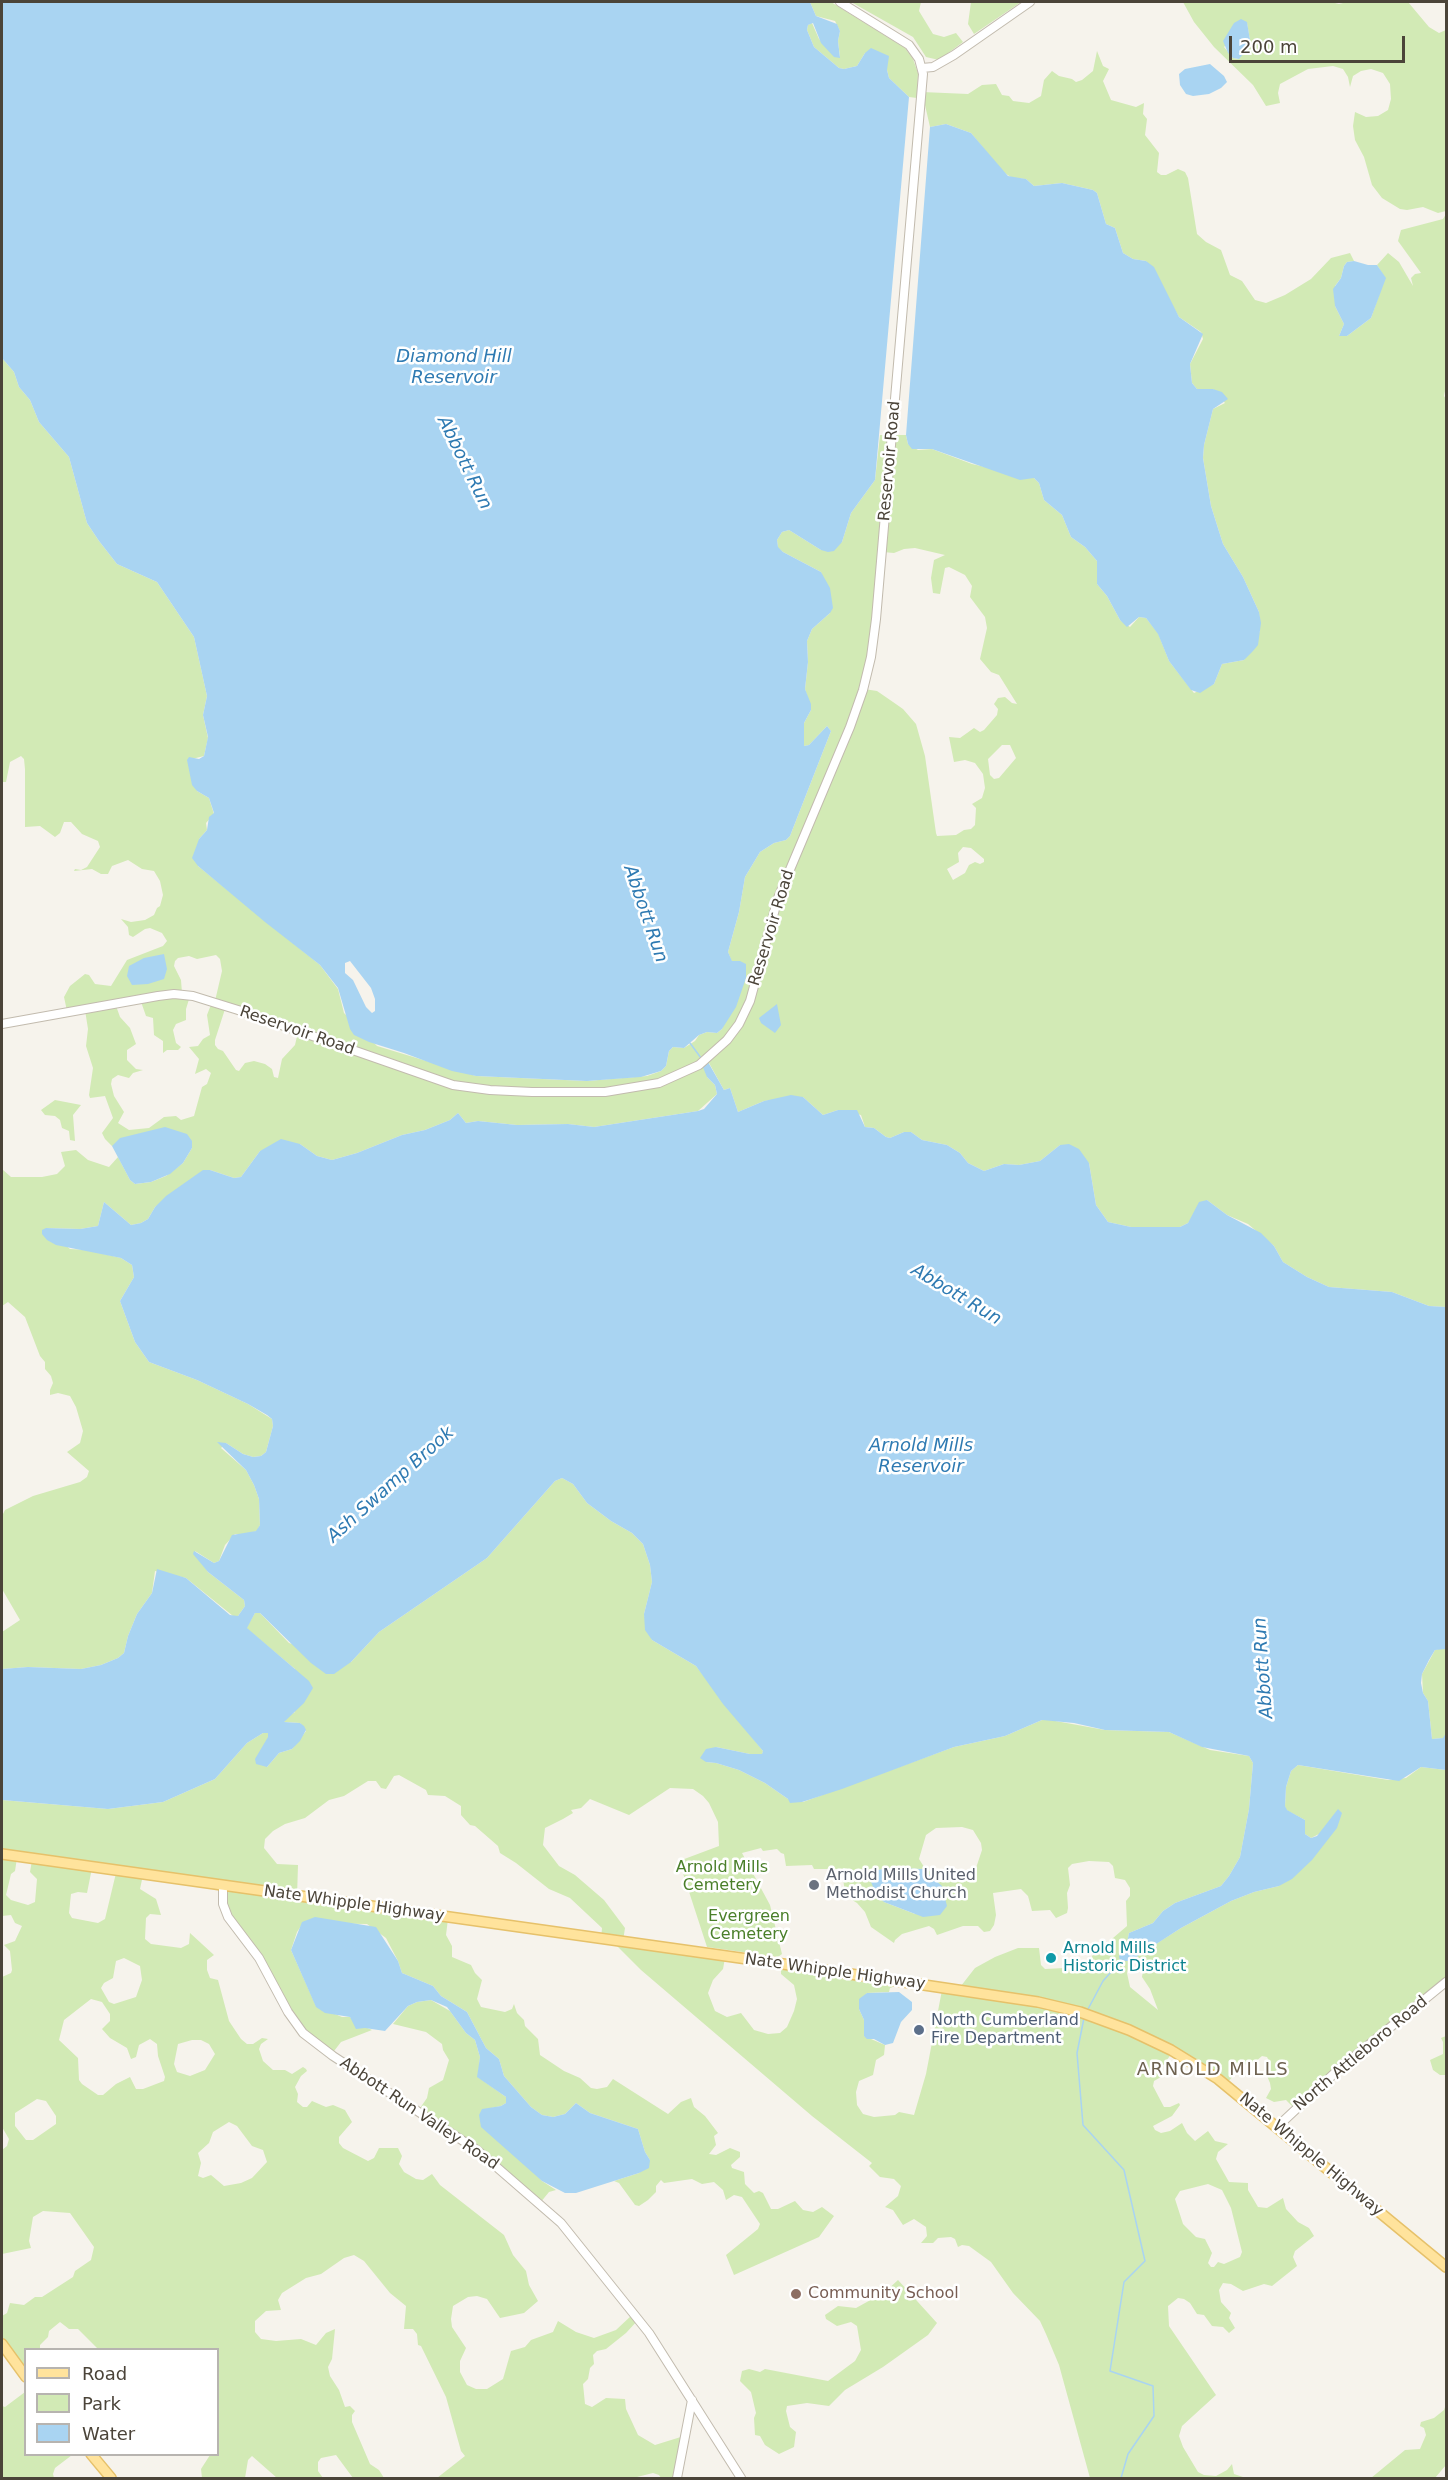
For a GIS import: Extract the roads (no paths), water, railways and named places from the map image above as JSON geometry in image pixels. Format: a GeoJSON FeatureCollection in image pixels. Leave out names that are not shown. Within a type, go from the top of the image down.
{"type":"FeatureCollection","features":[{"type":"Feature","properties":{"kind":"main road","name":"Nate Whipple Highway"},"geometry":{"type":"LineString","coordinates":[[2,1854],[903,1981],[1038,2002],[1091,2015],[1129,2030],[1195,2064],[1218,2079],[1446,2268]]}},
{"type":"Feature","properties":{"kind":"main road"},"geometry":{"type":"LineString","coordinates":[[2,2344],[24,2374]]}},
{"type":"Feature","properties":{"kind":"main road"},"geometry":{"type":"LineString","coordinates":[[93,2456],[111,2478]]}},
{"type":"Feature","properties":{"kind":"street"},"geometry":{"type":"LineString","coordinates":[[840,2],[899,37],[913,50],[922,68],[933,67],[954,56],[1030,2]]}},
{"type":"Feature","properties":{"kind":"street","name":"Reservoir Road"},"geometry":{"type":"LineString","coordinates":[[2,1024],[174,994],[193,996],[453,1085],[490,1090],[584,1093],[626,1090],[659,1083],[708,1059],[736,1029],[750,1001],[778,898],[850,727],[863,690],[871,657],[892,440],[923,78],[922,68]]}},
{"type":"Feature","properties":{"kind":"street","name":"Abbott Run Valley Road"},"geometry":{"type":"LineString","coordinates":[[223,1885],[223,1904],[228,1917],[262,1963],[288,2012],[303,2033],[333,2056],[477,2150],[555,2217],[649,2333],[741,2478]]}},
{"type":"Feature","properties":{"kind":"street","name":"North Attleboro Road"},"geometry":{"type":"LineString","coordinates":[[1277,2127],[1339,2069],[1446,1982]]}},
{"type":"Feature","properties":{"kind":"street"},"geometry":{"type":"LineString","coordinates":[[677,2478],[692,2400]]}},
{"type":"Feature","properties":{"kind":"water","name":"Diamond Hill Reservoir"},"geometry":{"type":"Polygon","coordinates":[[[2,2],[810,2],[816,16],[837,24],[840,31],[838,41],[840,58],[834,57],[821,43],[813,23],[808,25],[807,30],[814,47],[839,68],[857,66],[871,48],[889,56],[887,70],[889,78],[909,97],[875,480],[851,513],[842,542],[834,551],[821,550],[789,530],[782,532],[777,540],[778,547],[783,552],[821,572],[830,588],[833,608],[812,629],[807,641],[808,662],[805,689],[811,710],[804,723],[804,746],[809,745],[827,726],[831,731],[790,836],[760,852],[745,877],[739,912],[728,952],[732,961],[746,964],[746,978],[736,1007],[722,1029],[717,1033],[707,1032],[699,1035],[684,1048],[673,1047],[669,1051],[666,1066],[661,1071],[641,1077],[587,1081],[476,1076],[452,1071],[354,1035],[350,1029],[338,988],[320,965],[198,866],[192,858],[199,839],[207,830],[209,817],[214,813],[209,798],[192,785],[187,760],[189,757],[199,759],[204,756],[208,737],[203,715],[207,696],[194,637],[157,582],[117,564],[99,541],[87,523],[69,457],[39,422],[30,400],[19,387],[14,372],[2,358],[2,2]],[[350,961],[345,963],[345,973],[353,980],[366,1007],[372,1013],[375,1011],[375,999],[371,988],[350,961]]]}},
{"type":"Feature","properties":{"kind":"water"},"geometry":{"type":"Polygon","coordinates":[[[1241,19],[1247,22],[1250,40],[1248,48],[1239,59],[1233,58],[1228,53],[1223,41],[1234,23],[1241,19]]]}},
{"type":"Feature","properties":{"kind":"water"},"geometry":{"type":"Polygon","coordinates":[[[1210,64],[1224,76],[1227,82],[1209,94],[1193,96],[1186,94],[1180,85],[1179,74],[1185,69],[1210,64]]]}},
{"type":"Feature","properties":{"kind":"water"},"geometry":{"type":"Polygon","coordinates":[[[946,124],[971,133],[1008,176],[1026,179],[1034,186],[1062,183],[1097,193],[1106,224],[1115,228],[1123,253],[1133,259],[1146,261],[1154,267],[1179,317],[1203,334],[1190,364],[1192,383],[1197,389],[1213,389],[1222,392],[1228,399],[1213,409],[1204,445],[1203,458],[1211,506],[1223,544],[1243,577],[1259,612],[1261,623],[1258,645],[1253,651],[1244,660],[1222,664],[1214,684],[1200,693],[1191,690],[1169,661],[1158,634],[1146,618],[1139,617],[1127,627],[1120,620],[1107,596],[1097,584],[1097,561],[1085,547],[1071,537],[1062,515],[1044,500],[1039,483],[1034,478],[1020,480],[932,449],[912,449],[908,444],[906,435],[930,127],[946,124]]]}},
{"type":"Feature","properties":{"kind":"water"},"geometry":{"type":"Polygon","coordinates":[[[1347,262],[1377,265],[1386,278],[1371,318],[1347,336],[1339,336],[1344,324],[1335,306],[1333,289],[1341,278],[1347,262]]]}},
{"type":"Feature","properties":{"kind":"water"},"geometry":{"type":"Polygon","coordinates":[[[164,954],[167,969],[164,979],[148,984],[132,985],[127,976],[129,966],[144,958],[164,954]]]}},
{"type":"Feature","properties":{"kind":"water"},"geometry":{"type":"Polygon","coordinates":[[[777,1004],[781,1025],[775,1033],[761,1023],[759,1018],[777,1004]]]}},
{"type":"Feature","properties":{"kind":"water","name":"Arnold Mills Reservoir"},"geometry":{"type":"Polygon","coordinates":[[[708,1062],[724,1090],[730,1088],[738,1112],[764,1101],[791,1095],[803,1097],[823,1115],[838,1110],[857,1110],[865,1127],[874,1128],[886,1137],[911,1132],[922,1140],[947,1145],[960,1153],[968,1163],[984,1171],[1004,1164],[1019,1165],[1040,1161],[1060,1145],[1069,1144],[1079,1149],[1089,1163],[1096,1205],[1108,1222],[1131,1227],[1180,1227],[1188,1223],[1199,1202],[1207,1200],[1227,1215],[1261,1233],[1274,1246],[1283,1262],[1329,1287],[1392,1292],[1429,1306],[1446,1307],[1446,1649],[1435,1650],[1422,1674],[1421,1683],[1428,1701],[1432,1739],[1443,1738],[1446,1733],[1446,1770],[1421,1767],[1399,1781],[1298,1765],[1291,1771],[1286,1787],[1285,1806],[1287,1810],[1305,1820],[1305,1834],[1311,1838],[1317,1836],[1338,1809],[1342,1813],[1337,1828],[1312,1860],[1292,1879],[1279,1886],[1231,1901],[1181,1928],[1130,1961],[1120,1961],[1119,1956],[1126,1948],[1129,1933],[1153,1923],[1163,1911],[1175,1903],[1221,1886],[1229,1876],[1240,1857],[1249,1809],[1253,1763],[1249,1756],[1202,1747],[1169,1732],[1105,1730],[1074,1723],[1042,1720],[1005,1736],[954,1747],[842,1789],[802,1802],[790,1803],[788,1799],[765,1783],[739,1770],[706,1762],[700,1758],[706,1749],[716,1747],[750,1754],[762,1754],[763,1751],[723,1704],[696,1666],[652,1640],[645,1630],[644,1614],[652,1582],[650,1565],[643,1544],[632,1533],[587,1503],[573,1484],[562,1478],[555,1481],[487,1558],[379,1632],[351,1662],[334,1674],[326,1674],[311,1663],[260,1613],[255,1613],[247,1628],[309,1681],[313,1688],[304,1703],[284,1722],[300,1723],[304,1726],[306,1730],[300,1741],[292,1749],[279,1753],[267,1767],[256,1764],[255,1759],[268,1737],[268,1733],[263,1733],[247,1743],[215,1779],[163,1802],[108,1809],[2,1800],[2,1669],[28,1667],[81,1669],[101,1665],[118,1658],[124,1653],[137,1614],[152,1593],[157,1569],[186,1578],[230,1615],[238,1616],[245,1606],[244,1600],[208,1572],[193,1554],[194,1551],[214,1563],[219,1561],[232,1535],[256,1531],[260,1525],[259,1499],[254,1485],[246,1470],[217,1442],[226,1443],[243,1454],[253,1457],[261,1456],[266,1452],[273,1426],[272,1419],[248,1404],[197,1380],[149,1362],[135,1342],[120,1301],[134,1277],[132,1265],[121,1258],[56,1245],[47,1240],[42,1230],[98,1226],[104,1202],[131,1225],[141,1223],[148,1219],[155,1207],[166,1196],[203,1170],[234,1178],[241,1177],[260,1151],[281,1139],[300,1144],[317,1156],[332,1160],[357,1153],[402,1135],[425,1130],[450,1120],[458,1113],[466,1123],[478,1121],[517,1125],[568,1124],[594,1127],[698,1111],[704,1109],[717,1094],[715,1085],[707,1077],[702,1065],[708,1062]]]}},
{"type":"Feature","properties":{"kind":"water"},"geometry":{"type":"Polygon","coordinates":[[[165,1127],[187,1134],[192,1141],[192,1148],[183,1163],[170,1174],[151,1182],[135,1184],[130,1180],[112,1146],[120,1138],[165,1127]]]}},
{"type":"Feature","properties":{"kind":"water"},"geometry":{"type":"Polygon","coordinates":[[[923,1869],[942,1886],[947,1906],[940,1915],[923,1917],[884,1902],[877,1896],[871,1882],[878,1870],[923,1869]]]}},
{"type":"Feature","properties":{"kind":"water"},"geometry":{"type":"Polygon","coordinates":[[[315,1917],[376,1927],[398,1961],[402,1973],[433,1986],[441,1996],[467,2012],[486,2048],[499,2059],[504,2076],[531,2107],[542,2115],[553,2117],[565,2114],[576,2103],[590,2113],[638,2129],[650,2160],[649,2168],[576,2193],[565,2193],[542,2181],[481,2127],[479,2115],[482,2109],[501,2106],[506,2103],[506,2097],[477,2077],[480,2057],[475,2040],[466,2033],[447,2007],[431,2000],[417,2002],[408,2006],[385,2031],[356,2029],[350,2017],[325,2013],[316,2007],[291,1950],[302,1922],[315,1917]]]}},
{"type":"Feature","properties":{"kind":"water"},"geometry":{"type":"Polygon","coordinates":[[[899,1992],[912,2002],[912,2010],[901,2022],[893,2043],[885,2045],[874,2039],[867,2039],[864,2036],[864,2020],[859,2009],[859,1999],[867,1993],[899,1992]]]}},
{"type":"Feature","properties":{"kind":"waterway","name":"Abbott Run"},"geometry":{"type":"LineString","coordinates":[[690,1043],[701,1058]]}},
{"type":"Feature","properties":{"kind":"waterway","name":"Abbott Run"},"geometry":{"type":"LineString","coordinates":[[1087,2011],[1103,1981],[1121,1961]]}},
{"type":"Feature","properties":{"kind":"waterway","name":"Abbott Run"},"geometry":{"type":"LineString","coordinates":[[1084,2018],[1077,2053],[1083,2125],[1124,2170],[1145,2261],[1124,2282],[1110,2371],[1153,2386],[1154,2416],[1128,2454],[1121,2478]]}},
{"type":"Feature","properties":{"kind":"place","name":"Arnold Mills United Methodist Church"},"geometry":{"type":"Point","coordinates":[814,1885]}},
{"type":"Feature","properties":{"kind":"place","name":"Arnold Mills Historic District"},"geometry":{"type":"Point","coordinates":[1051,1958]}},
{"type":"Feature","properties":{"kind":"place","name":"North Cumberland Fire Department"},"geometry":{"type":"Point","coordinates":[919,2030]}},
{"type":"Feature","properties":{"kind":"place","name":"Community School"},"geometry":{"type":"Point","coordinates":[796,2294]}},
{"type":"Feature","properties":{"kind":"district","name":"ARNOLD MILLS"},"geometry":{"type":"Point","coordinates":[1213,2070]}},
{"type":"Feature","properties":{"kind":"water label","name":"Ash Swamp Brook"},"geometry":{"type":"Point","coordinates":[391,1485]}},
{"type":"Feature","properties":{"kind":"park label","name":"Arnold Mills Cemetery"},"geometry":{"type":"Point","coordinates":[722,1877]}},
{"type":"Feature","properties":{"kind":"park label","name":"Evergreen Cemetery"},"geometry":{"type":"Point","coordinates":[749,1926]}}]}
